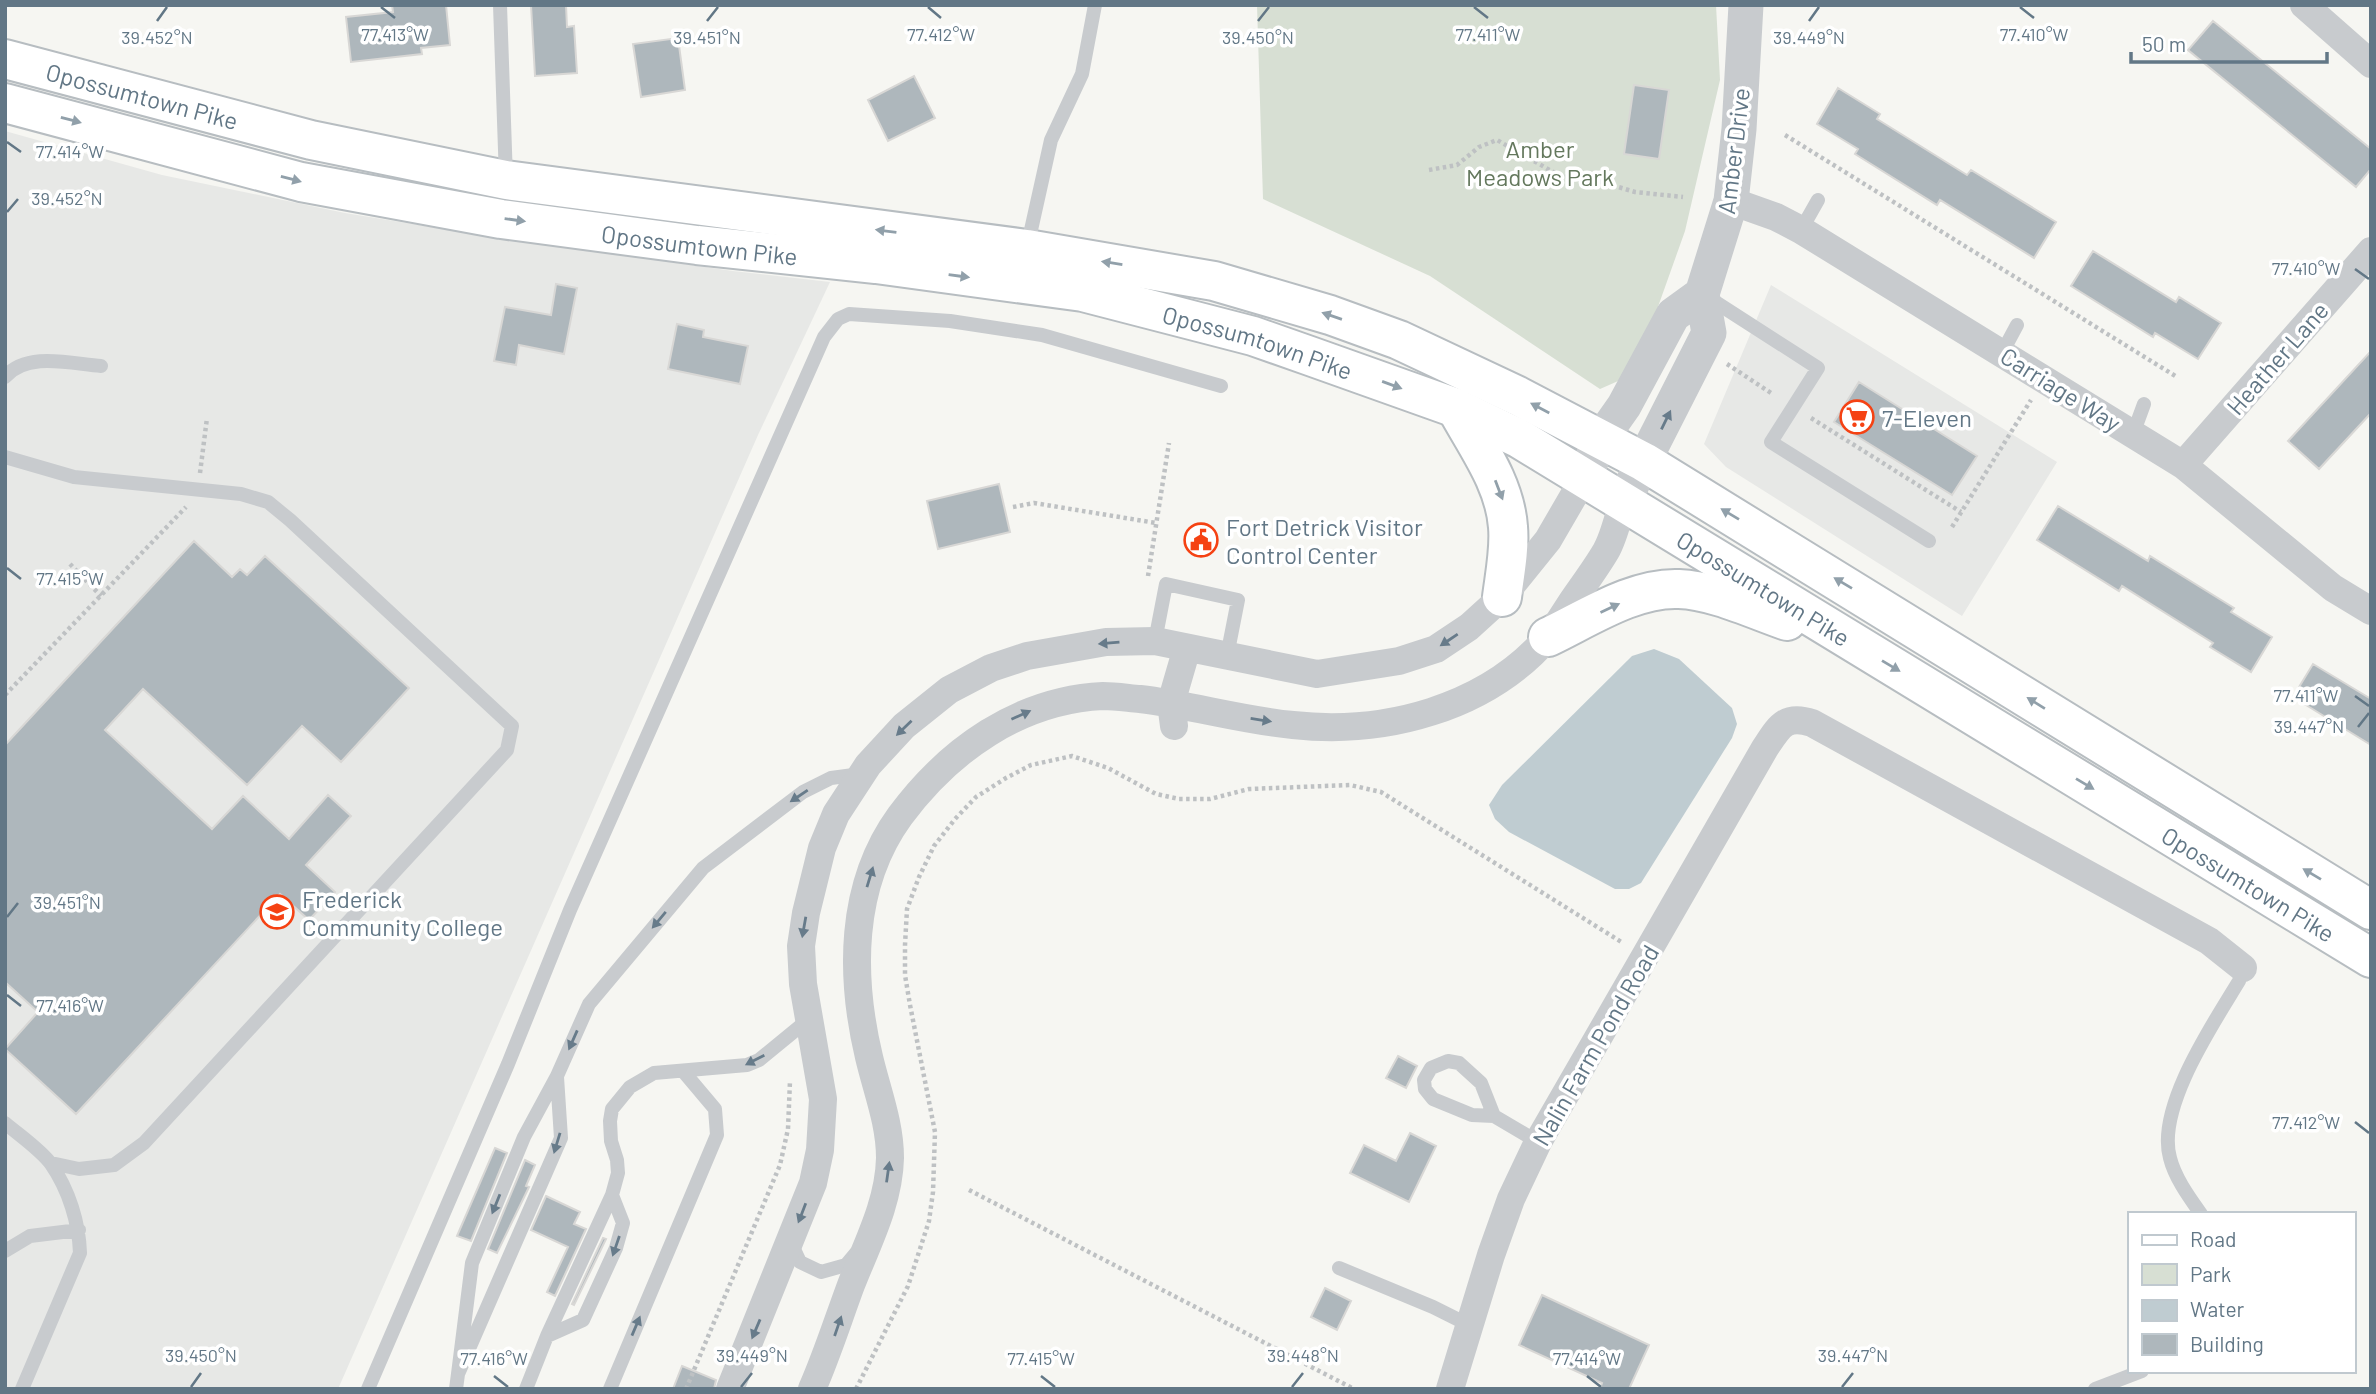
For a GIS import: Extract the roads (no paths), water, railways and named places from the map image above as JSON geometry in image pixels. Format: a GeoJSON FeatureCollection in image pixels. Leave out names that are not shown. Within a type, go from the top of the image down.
{"type":"FeatureCollection","features":[{"type":"Feature","properties":{"kind":"main road","name":"Opossumtown Pike"},"geometry":{"type":"LineString","coordinates":[[5,59],[311,141],[506,180],[1027,249],[1214,281],[1330,315],[1399,340],[1518,396],[1644,462],[2371,910]]}},
{"type":"Feature","properties":{"kind":"main road","name":"Opossumtown Pike"},"geometry":{"type":"LineString","coordinates":[[5,103],[301,182],[500,219],[1083,292],[1253,337],[1456,408],[1520,439],[2371,958]]}},
{"type":"Feature","properties":{"kind":"main road"},"geometry":{"type":"LineString","coordinates":[[1456,408],[1494,475],[1504,503],[1509,528],[1502,597]]}},
{"type":"Feature","properties":{"kind":"main road"},"geometry":{"type":"LineString","coordinates":[[1548,637],[1626,600],[1656,591],[1680,589],[1710,595],[1852,642]]}},
{"type":"Feature","properties":{"kind":"street","name":"Amber Drive"},"geometry":{"type":"LineString","coordinates":[[1623,502],[1709,332],[1702,294],[1731,201],[1740,116],[1746,5]]}},
{"type":"Feature","properties":{"kind":"street"},"geometry":{"type":"LineString","coordinates":[[2304,5],[2371,64]]}},
{"type":"Feature","properties":{"kind":"street","name":"Carriage Way"},"geometry":{"type":"LineString","coordinates":[[1731,201],[1776,217],[1801,230],[2183,465],[2333,588],[2371,611]]}},
{"type":"Feature","properties":{"kind":"street","name":"Heather Lane"},"geometry":{"type":"LineString","coordinates":[[2183,465],[2371,251]]}},
{"type":"Feature","properties":{"kind":"street"},"geometry":{"type":"LineString","coordinates":[[730,1389],[791,1243],[813,1183],[820,1150],[822,1099],[803,984],[801,946],[812,885],[822,848],[836,814],[862,774],[904,726],[949,690],[990,667],[1027,656],[1106,642],[1156,641],[1317,674],[1399,661],[1436,649],[1469,626],[1502,597],[1548,540],[1584,478],[1600,440],[1624,406],[1673,315],[1702,294]]}},
{"type":"Feature","properties":{"kind":"street"},"geometry":{"type":"LineString","coordinates":[[812,1389],[884,1200],[890,1158],[885,1111],[859,1010],[856,956],[861,906],[872,867],[898,819],[922,789],[961,750],[997,726],[1034,709],[1072,700],[1105,696],[1172,714],[1294,726],[1379,724],[1456,704],[1500,680],[1548,637],[1608,548],[1623,502]]}},
{"type":"Feature","properties":{"kind":"street"},"geometry":{"type":"LineString","coordinates":[[1172,714],[1187,648]]}},
{"type":"Feature","properties":{"kind":"street","name":"Nalin Farm Pond Road"},"geometry":{"type":"LineString","coordinates":[[1450,1389],[1490,1255],[1538,1142],[1765,748],[1785,722],[1798,718],[1824,730],[2209,941],[2243,968]]}},
{"type":"Feature","properties":{"kind":"lane"},"geometry":{"type":"LineString","coordinates":[[500,5],[506,180]]}},
{"type":"Feature","properties":{"kind":"lane"},"geometry":{"type":"LineString","coordinates":[[1027,249],[1051,140],[1082,74],[1096,5]]}},
{"type":"Feature","properties":{"kind":"lane"},"geometry":{"type":"LineString","coordinates":[[1801,230],[1818,200]]}},
{"type":"Feature","properties":{"kind":"lane"},"geometry":{"type":"LineString","coordinates":[[1702,294],[1818,368],[1771,442],[1929,541]]}},
{"type":"Feature","properties":{"kind":"lane"},"geometry":{"type":"LineString","coordinates":[[368,1389],[503,1076],[581,885],[824,337],[838,319],[849,314],[950,321],[1042,335],[1222,386]]}},
{"type":"Feature","properties":{"kind":"lane"},"geometry":{"type":"LineString","coordinates":[[2002,352],[2017,325]]}},
{"type":"Feature","properties":{"kind":"lane"},"geometry":{"type":"LineString","coordinates":[[5,377],[10,371],[33,361],[101,366]]}},
{"type":"Feature","properties":{"kind":"lane"},"geometry":{"type":"LineString","coordinates":[[2133,434],[2144,404]]}},
{"type":"Feature","properties":{"kind":"lane"},"geometry":{"type":"LineString","coordinates":[[5,457],[74,477],[241,494],[268,502],[512,726],[507,750],[144,1143],[114,1165],[79,1169],[51,1163]]}},
{"type":"Feature","properties":{"kind":"lane"},"geometry":{"type":"LineString","coordinates":[[1156,641],[1166,584],[1238,600],[1227,656]]}},
{"type":"Feature","properties":{"kind":"lane"},"geometry":{"type":"LineString","coordinates":[[457,1381],[472,1263],[524,1137],[557,1076],[589,1004],[703,868],[803,792],[831,778],[862,774]]}},
{"type":"Feature","properties":{"kind":"lane"},"geometry":{"type":"LineString","coordinates":[[2200,1212],[2184,1189],[2169,1156],[2168,1122],[2180,1085],[2239,981],[2243,968]]}},
{"type":"Feature","properties":{"kind":"lane"},"geometry":{"type":"LineString","coordinates":[[526,1389],[547,1336],[612,1195],[618,1173],[611,1142],[612,1109],[630,1087],[654,1073],[747,1065],[759,1060],[809,1019]]}},
{"type":"Feature","properties":{"kind":"lane"},"geometry":{"type":"LineString","coordinates":[[1494,1116],[1481,1083],[1459,1063],[1448,1061],[1431,1068],[1424,1080],[1425,1089],[1433,1099],[1472,1115],[1494,1116],[1538,1142]]}},
{"type":"Feature","properties":{"kind":"lane"},"geometry":{"type":"LineString","coordinates":[[610,1389],[717,1135],[715,1109],[683,1071]]}},
{"type":"Feature","properties":{"kind":"lane"},"geometry":{"type":"LineString","coordinates":[[457,1381],[561,1138],[557,1076]]}},
{"type":"Feature","properties":{"kind":"lane"},"geometry":{"type":"LineString","coordinates":[[5,1123],[51,1163],[73,1210],[79,1230],[80,1253],[22,1389]]}},
{"type":"Feature","properties":{"kind":"lane"},"geometry":{"type":"LineString","coordinates":[[547,1336],[583,1320],[616,1248],[623,1223],[612,1195]]}},
{"type":"Feature","properties":{"kind":"lane"},"geometry":{"type":"LineString","coordinates":[[5,1251],[30,1236],[79,1230]]}},
{"type":"Feature","properties":{"kind":"lane"},"geometry":{"type":"LineString","coordinates":[[791,1243],[800,1262],[821,1272],[846,1265],[871,1238]]}},
{"type":"Feature","properties":{"kind":"lane"},"geometry":{"type":"LineString","coordinates":[[1339,1268],[1469,1325]]}},
{"type":"Feature","properties":{"kind":"lane"},"geometry":{"type":"LineString","coordinates":[[2095,1389],[2137,1373]]}},
{"type":"Feature","properties":{"kind":"water"},"geometry":{"type":"Polygon","coordinates":[[[1654,649],[1679,659],[1732,708],[1737,724],[1732,738],[1641,883],[1629,889],[1615,889],[1509,832],[1495,819],[1489,805],[1502,785],[1632,656],[1654,649]]]}},
{"type":"Feature","properties":{"kind":"place","name":"7-Eleven"},"geometry":{"type":"Point","coordinates":[1857,417]}},
{"type":"Feature","properties":{"kind":"place","name":"Fort Detrick Visitor Control Center"},"geometry":{"type":"Point","coordinates":[1201,540]}},
{"type":"Feature","properties":{"kind":"place","name":"Frederick Community College"},"geometry":{"type":"Point","coordinates":[277,912]}},
{"type":"Feature","properties":{"kind":"park label","name":"Amber Meadows Park"},"geometry":{"type":"Point","coordinates":[1540,162]}}]}
